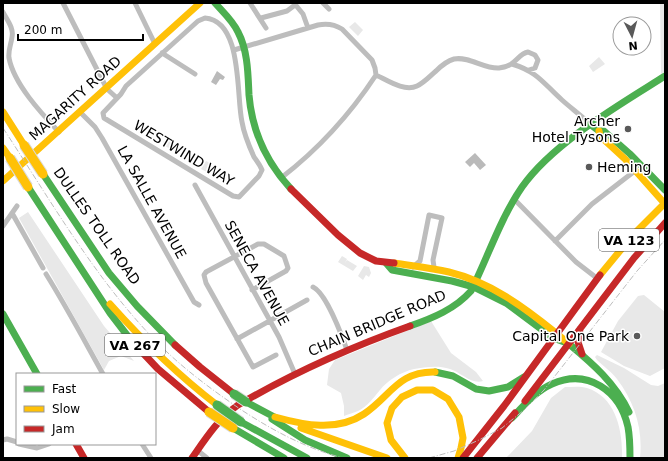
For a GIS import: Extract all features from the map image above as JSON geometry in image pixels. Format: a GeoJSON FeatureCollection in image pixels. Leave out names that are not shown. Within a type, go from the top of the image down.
{"type":"FeatureCollection","features":[{"type":"Feature","properties":{"kind":"main road","name":"MAGARITY ROAD"},"geometry":{"type":"LineString","coordinates":[[3,181],[107,89],[200,3]]}},
{"type":"Feature","properties":{"kind":"main road"},"geometry":{"type":"LineString","coordinates":[[215,3],[237,30],[244,47],[248,66],[250,110],[259,140],[268,159],[280,178],[354,249],[368,258],[386,263],[394,263],[457,274],[475,284],[510,299],[554,336],[569,344],[609,380],[624,401],[634,430],[636,445],[635,458]]}},
{"type":"Feature","properties":{"kind":"main road","name":"CHAIN BRIDGE ROAD"},"geometry":{"type":"LineString","coordinates":[[195,454],[211,430],[223,416],[231,410],[295,374],[347,350],[455,306],[466,298],[475,284],[514,199],[530,176],[544,162],[591,125],[665,76]]}},
{"type":"Feature","properties":{"kind":"main road","name":"DULLES TOLL ROAD"},"geometry":{"type":"LineString","coordinates":[[3,112],[92,248],[110,274],[135,304],[200,368],[234,394],[260,410]]}},
{"type":"Feature","properties":{"kind":"main road"},"geometry":{"type":"LineString","coordinates":[[591,125],[599,131],[604,131],[630,154],[665,190]]}},
{"type":"Feature","properties":{"kind":"main road"},"geometry":{"type":"LineString","coordinates":[[599,131],[600,136],[636,170],[665,203]]}},
{"type":"Feature","properties":{"kind":"main road","name":"VA 267"},"geometry":{"type":"LineString","coordinates":[[3,148],[110,313],[130,339],[158,369],[209,412],[284,458]]}},
{"type":"Feature","properties":{"kind":"main road","name":"VA 123"},"geometry":{"type":"LineString","coordinates":[[463,458],[598,279],[628,242],[665,203]]}},
{"type":"Feature","properties":{"kind":"main road","name":"VA 123"},"geometry":{"type":"LineString","coordinates":[[477,458],[512,418],[634,258],[665,223]]}},
{"type":"Feature","properties":{"kind":"main road"},"geometry":{"type":"LineString","coordinates":[[78,263],[105,298],[142,340],[183,378],[241,422],[307,458]]}},
{"type":"Feature","properties":{"kind":"main road"},"geometry":{"type":"LineString","coordinates":[[386,263],[392,270],[475,284]]}},
{"type":"Feature","properties":{"kind":"main road"},"geometry":{"type":"LineString","coordinates":[[3,314],[36,373]]}},
{"type":"Feature","properties":{"kind":"main road"},"geometry":{"type":"LineString","coordinates":[[580,328],[578,346],[585,358]]}},
{"type":"Feature","properties":{"kind":"main road"},"geometry":{"type":"LineString","coordinates":[[275,417],[320,427],[347,422],[370,410],[393,385],[419,373],[429,372],[448,374],[476,388],[489,391],[509,387],[524,378]]}},
{"type":"Feature","properties":{"kind":"main road"},"geometry":{"type":"LineString","coordinates":[[512,418],[534,395],[552,384],[572,379],[592,382],[608,391],[621,408],[626,420],[629,435],[630,458]]}},
{"type":"Feature","properties":{"kind":"main road"},"geometry":{"type":"LineString","coordinates":[[405,458],[394,447],[388,436],[387,427],[390,412],[403,395],[413,390],[425,389],[432,390],[445,397],[458,414],[464,437],[458,458]]}},
{"type":"Feature","properties":{"kind":"main road"},"geometry":{"type":"LineString","coordinates":[[260,410],[303,429],[387,458]]}},
{"type":"Feature","properties":{"kind":"main road"},"geometry":{"type":"LineString","coordinates":[[260,410],[305,440],[346,458]]}},
{"type":"Feature","properties":{"kind":"main road"},"geometry":{"type":"LineString","coordinates":[[77,445],[84,458]]}},
{"type":"Feature","properties":{"kind":"main road"},"geometry":{"type":"LineString","coordinates":[[263,446],[280,458]]}},
{"type":"Feature","properties":{"kind":"street"},"geometry":{"type":"LineString","coordinates":[[63,3],[107,89],[117,98]]}},
{"type":"Feature","properties":{"kind":"street"},"geometry":{"type":"LineString","coordinates":[[135,3],[155,44]]}},
{"type":"Feature","properties":{"kind":"street"},"geometry":{"type":"LineString","coordinates":[[250,3],[266,28]]}},
{"type":"Feature","properties":{"kind":"street"},"geometry":{"type":"LineString","coordinates":[[323,3],[329,9]]}},
{"type":"Feature","properties":{"kind":"street"},"geometry":{"type":"LineString","coordinates":[[261,18],[287,10],[295,4],[306,18],[308,28]]}},
{"type":"Feature","properties":{"kind":"street"},"geometry":{"type":"LineString","coordinates":[[3,12],[12,29],[9,56],[16,75],[32,101],[59,132]]}},
{"type":"Feature","properties":{"kind":"street","name":"WESTWIND WAY"},"geometry":{"type":"LineString","coordinates":[[204,18],[212,19],[218,22],[234,50],[237,66],[239,108],[242,124],[248,143],[260,167],[261,173],[242,194],[236,197],[104,118],[103,113],[126,86],[198,21],[204,18]]}},
{"type":"Feature","properties":{"kind":"street"},"geometry":{"type":"LineString","coordinates":[[234,50],[328,23],[342,29],[372,60],[375,68],[376,75],[359,100],[335,130],[308,156],[280,178]]}},
{"type":"Feature","properties":{"kind":"street"},"geometry":{"type":"LineString","coordinates":[[376,75],[410,88],[422,83],[443,65],[454,59],[462,59],[495,68],[512,64],[525,52],[533,53],[537,57],[537,65],[542,80]]}},
{"type":"Feature","properties":{"kind":"street"},"geometry":{"type":"LineString","coordinates":[[162,53],[195,74]]}},
{"type":"Feature","properties":{"kind":"street"},"geometry":{"type":"LineString","coordinates":[[520,58],[519,62],[521,67]]}},
{"type":"Feature","properties":{"kind":"street"},"geometry":{"type":"LineString","coordinates":[[512,64],[529,70],[542,80],[564,102],[591,125]]}},
{"type":"Feature","properties":{"kind":"street"},"geometry":{"type":"LineString","coordinates":[[529,70],[535,68],[537,65]]}},
{"type":"Feature","properties":{"kind":"street","name":"LA SALLE AVENUE"},"geometry":{"type":"LineString","coordinates":[[80,112],[95,127],[102,138],[194,302],[199,304]]}},
{"type":"Feature","properties":{"kind":"street"},"geometry":{"type":"LineString","coordinates":[[248,143],[259,140]]}},
{"type":"Feature","properties":{"kind":"street"},"geometry":{"type":"LineString","coordinates":[[555,241],[592,204],[636,170]]}},
{"type":"Feature","properties":{"kind":"street","name":"SENECA AVENUE"},"geometry":{"type":"LineString","coordinates":[[195,185],[282,342],[295,374]]}},
{"type":"Feature","properties":{"kind":"street"},"geometry":{"type":"LineString","coordinates":[[514,199],[576,262],[598,279]]}},
{"type":"Feature","properties":{"kind":"street"},"geometry":{"type":"LineString","coordinates":[[3,226],[17,206]]}},
{"type":"Feature","properties":{"kind":"street"},"geometry":{"type":"LineString","coordinates":[[12,213],[43,268]]}},
{"type":"Feature","properties":{"kind":"street"},"geometry":{"type":"LineString","coordinates":[[413,267],[420,261],[429,215],[442,218],[433,260],[434,267],[437,270]]}},
{"type":"Feature","properties":{"kind":"street"},"geometry":{"type":"LineString","coordinates":[[252,290],[286,271],[288,268],[284,256],[261,243],[206,272],[204,279],[253,367],[276,355]]}},
{"type":"Feature","properties":{"kind":"street"},"geometry":{"type":"LineString","coordinates":[[46,274],[65,304],[102,373]]}},
{"type":"Feature","properties":{"kind":"street"},"geometry":{"type":"LineString","coordinates":[[313,287],[317,289],[331,313],[339,328],[347,350]]}},
{"type":"Feature","properties":{"kind":"street"},"geometry":{"type":"LineString","coordinates":[[237,339],[307,300]]}},
{"type":"Feature","properties":{"kind":"street"},"geometry":{"type":"LineString","coordinates":[[3,440],[7,439],[16,442]]}},
{"type":"Feature","properties":{"kind":"street"},"geometry":{"type":"LineString","coordinates":[[26,445],[37,448],[46,445]]}},
{"type":"Feature","properties":{"kind":"street"},"geometry":{"type":"LineString","coordinates":[[143,445],[151,458]]}},
{"type":"Feature","properties":{"kind":"street"},"geometry":{"type":"LineString","coordinates":[[195,454],[206,457]]}},
{"type":"Feature","properties":{"kind":"shaded area"},"geometry":{"type":"Polygon","coordinates":[[[660,3],[665,3],[665,71],[661,74],[660,3]]]}},
{"type":"Feature","properties":{"kind":"shaded area"},"geometry":{"type":"Polygon","coordinates":[[[355,22],[363,30],[358,36],[349,27],[355,22]]]}},
{"type":"Feature","properties":{"kind":"shaded area"},"geometry":{"type":"Polygon","coordinates":[[[599,57],[605,64],[593,72],[589,66],[599,57]]]}},
{"type":"Feature","properties":{"kind":"shaded area"},"geometry":{"type":"Polygon","coordinates":[[[217,71],[225,77],[223,80],[220,79],[216,85],[211,82],[217,71]]]}},
{"type":"Feature","properties":{"kind":"shaded area"},"geometry":{"type":"Polygon","coordinates":[[[166,139],[176,147],[173,151],[164,145],[163,142],[166,139]]]}},
{"type":"Feature","properties":{"kind":"shaded area"},"geometry":{"type":"Polygon","coordinates":[[[475,153],[486,165],[480,170],[474,163],[470,167],[465,162],[475,153]]]}},
{"type":"Feature","properties":{"kind":"shaded area"},"geometry":{"type":"Polygon","coordinates":[[[206,161],[212,164],[207,172],[201,169],[206,161]]]}},
{"type":"Feature","properties":{"kind":"shaded area"},"geometry":{"type":"Polygon","coordinates":[[[28,212],[104,326],[134,361],[121,356],[109,361],[104,370],[19,218],[28,212]]]}},
{"type":"Feature","properties":{"kind":"shaded area"},"geometry":{"type":"Polygon","coordinates":[[[342,256],[347,259],[345,263],[347,260],[357,266],[353,271],[338,262],[342,256]]]}},
{"type":"Feature","properties":{"kind":"shaded area"},"geometry":{"type":"Polygon","coordinates":[[[364,266],[369,267],[371,273],[369,277],[366,275],[363,280],[358,276],[364,266]]]}},
{"type":"Feature","properties":{"kind":"shaded area","name":"Capital One Park"},"geometry":{"type":"Polygon","coordinates":[[[644,295],[665,312],[665,368],[650,376],[624,366],[601,352],[618,321],[638,296],[644,295]]]}},
{"type":"Feature","properties":{"kind":"shaded area"},"geometry":{"type":"Polygon","coordinates":[[[431,321],[451,353],[476,372],[483,381],[479,382],[470,380],[454,371],[441,367],[414,369],[404,372],[391,380],[383,386],[361,409],[344,416],[344,406],[341,393],[327,385],[329,369],[335,360],[431,321]]]}},
{"type":"Feature","properties":{"kind":"shaded area"},"geometry":{"type":"Polygon","coordinates":[[[597,355],[624,368],[651,385],[658,386],[665,383],[665,458],[640,458],[641,447],[639,427],[629,397],[617,379],[597,360],[595,357],[597,355]]]}},
{"type":"Feature","properties":{"kind":"shaded area"},"geometry":{"type":"Polygon","coordinates":[[[565,387],[587,388],[597,392],[605,399],[616,416],[619,426],[622,458],[506,458],[532,431],[551,398],[565,387]]]}},
{"type":"Feature","properties":{"kind":"railway"},"geometry":{"type":"LineString","coordinates":[[3,128],[91,262],[110,288],[161,346],[182,366],[205,384],[252,417],[302,444],[343,458]]}},
{"type":"Feature","properties":{"kind":"railway"},"geometry":{"type":"LineString","coordinates":[[429,458],[454,451],[479,440],[502,428],[524,410],[544,390],[637,271],[665,240]]}},
{"type":"Feature","properties":{"kind":"traffic: fast"},"geometry":{"type":"LineString","coordinates":[[215,3],[228,17],[241,39],[247,63],[249,95],[253,121],[262,145],[274,168],[291,189]]}},
{"type":"Feature","properties":{"kind":"traffic: fast"},"geometry":{"type":"LineString","coordinates":[[410,326],[427,320],[451,308],[471,291],[514,199],[535,171],[551,155],[608,112],[665,76]]}},
{"type":"Feature","properties":{"kind":"traffic: fast"},"geometry":{"type":"LineString","coordinates":[[591,125],[599,131],[604,131],[630,154],[665,190]]}},
{"type":"Feature","properties":{"kind":"traffic: fast"},"geometry":{"type":"LineString","coordinates":[[43,174],[109,273],[137,306],[175,345]]}},
{"type":"Feature","properties":{"kind":"traffic: fast"},"geometry":{"type":"LineString","coordinates":[[28,187],[110,313],[142,352]]}},
{"type":"Feature","properties":{"kind":"traffic: fast"},"geometry":{"type":"LineString","coordinates":[[386,263],[392,270],[452,281],[474,287],[506,303],[553,338],[567,343]]}},
{"type":"Feature","properties":{"kind":"traffic: fast"},"geometry":{"type":"LineString","coordinates":[[3,314],[36,373]]}},
{"type":"Feature","properties":{"kind":"traffic: fast"},"geometry":{"type":"LineString","coordinates":[[569,344],[603,375],[617,392],[629,412]]}},
{"type":"Feature","properties":{"kind":"traffic: fast"},"geometry":{"type":"LineString","coordinates":[[435,372],[453,376],[476,389],[489,391],[508,387],[524,377]]}},
{"type":"Feature","properties":{"kind":"traffic: fast"},"geometry":{"type":"LineString","coordinates":[[512,418],[535,394],[552,384],[565,380],[578,379],[590,381],[610,393],[624,414],[629,431],[630,458]]}},
{"type":"Feature","properties":{"kind":"traffic: fast"},"geometry":{"type":"LineString","coordinates":[[234,394],[246,402]]}},
{"type":"Feature","properties":{"kind":"traffic: fast"},"geometry":{"type":"LineString","coordinates":[[246,402],[280,420]]}},
{"type":"Feature","properties":{"kind":"traffic: fast"},"geometry":{"type":"LineString","coordinates":[[217,405],[241,422]]}},
{"type":"Feature","properties":{"kind":"traffic: fast"},"geometry":{"type":"LineString","coordinates":[[272,419],[305,440],[347,458]]}},
{"type":"Feature","properties":{"kind":"traffic: fast"},"geometry":{"type":"LineString","coordinates":[[241,422],[307,458]]}},
{"type":"Feature","properties":{"kind":"traffic: fast"},"geometry":{"type":"LineString","coordinates":[[233,428],[284,458]]}},
{"type":"Feature","properties":{"kind":"traffic: slow"},"geometry":{"type":"LineString","coordinates":[[3,181],[200,3]]}},
{"type":"Feature","properties":{"kind":"traffic: slow"},"geometry":{"type":"LineString","coordinates":[[3,112],[24,145]]}},
{"type":"Feature","properties":{"kind":"traffic: slow"},"geometry":{"type":"LineString","coordinates":[[599,131],[600,136],[625,159],[665,204]]}},
{"type":"Feature","properties":{"kind":"traffic: slow"},"geometry":{"type":"LineString","coordinates":[[24,145],[43,174]]}},
{"type":"Feature","properties":{"kind":"traffic: slow"},"geometry":{"type":"LineString","coordinates":[[3,148],[10,158]]}},
{"type":"Feature","properties":{"kind":"traffic: slow"},"geometry":{"type":"LineString","coordinates":[[10,158],[28,187]]}},
{"type":"Feature","properties":{"kind":"traffic: slow"},"geometry":{"type":"LineString","coordinates":[[600,275],[633,235],[665,203]]}},
{"type":"Feature","properties":{"kind":"traffic: slow"},"geometry":{"type":"LineString","coordinates":[[394,263],[449,272],[479,282],[506,296],[556,333]]}},
{"type":"Feature","properties":{"kind":"traffic: slow"},"geometry":{"type":"LineString","coordinates":[[110,304],[161,357],[188,382],[217,405]]}},
{"type":"Feature","properties":{"kind":"traffic: slow"},"geometry":{"type":"LineString","coordinates":[[556,333],[569,344]]}},
{"type":"Feature","properties":{"kind":"traffic: slow"},"geometry":{"type":"LineString","coordinates":[[275,417],[320,425],[332,425],[354,420],[373,407],[403,380],[422,373],[435,372]]}},
{"type":"Feature","properties":{"kind":"traffic: slow"},"geometry":{"type":"LineString","coordinates":[[405,458],[391,440],[387,423],[392,408],[402,397],[417,390],[433,390],[448,399],[459,417],[463,438],[458,458]]}},
{"type":"Feature","properties":{"kind":"traffic: slow"},"geometry":{"type":"LineString","coordinates":[[209,412],[233,428]]}},
{"type":"Feature","properties":{"kind":"traffic: slow"},"geometry":{"type":"LineString","coordinates":[[301,428],[387,458]]}},
{"type":"Feature","properties":{"kind":"traffic: jam"},"geometry":{"type":"LineString","coordinates":[[291,189],[338,235],[360,253],[376,261],[394,263]]}},
{"type":"Feature","properties":{"kind":"traffic: jam"},"geometry":{"type":"LineString","coordinates":[[525,401],[634,258],[665,223]]}},
{"type":"Feature","properties":{"kind":"traffic: jam"},"geometry":{"type":"LineString","coordinates":[[463,458],[504,406],[600,275]]}},
{"type":"Feature","properties":{"kind":"traffic: jam"},"geometry":{"type":"LineString","coordinates":[[192,458],[207,436],[224,416],[238,405],[322,361],[410,326]]}},
{"type":"Feature","properties":{"kind":"traffic: jam"},"geometry":{"type":"LineString","coordinates":[[580,329],[578,342],[582,354]]}},
{"type":"Feature","properties":{"kind":"traffic: jam"},"geometry":{"type":"LineString","coordinates":[[175,345],[234,394]]}},
{"type":"Feature","properties":{"kind":"traffic: jam"},"geometry":{"type":"LineString","coordinates":[[142,352],[158,369],[209,412]]}},
{"type":"Feature","properties":{"kind":"traffic: jam"},"geometry":{"type":"LineString","coordinates":[[477,458],[515,413]]}},
{"type":"Feature","properties":{"kind":"traffic: jam"},"geometry":{"type":"LineString","coordinates":[[77,445],[84,458]]}},
{"type":"Feature","properties":{"kind":"place","name":"Archer Hotel Tysons"},"geometry":{"type":"Point","coordinates":[628,129]}},
{"type":"Feature","properties":{"kind":"place","name":"Heming"},"geometry":{"type":"Point","coordinates":[589,167]}},
{"type":"Feature","properties":{"kind":"place","name":"Capital One Park"},"geometry":{"type":"Point","coordinates":[637,336]}}]}
